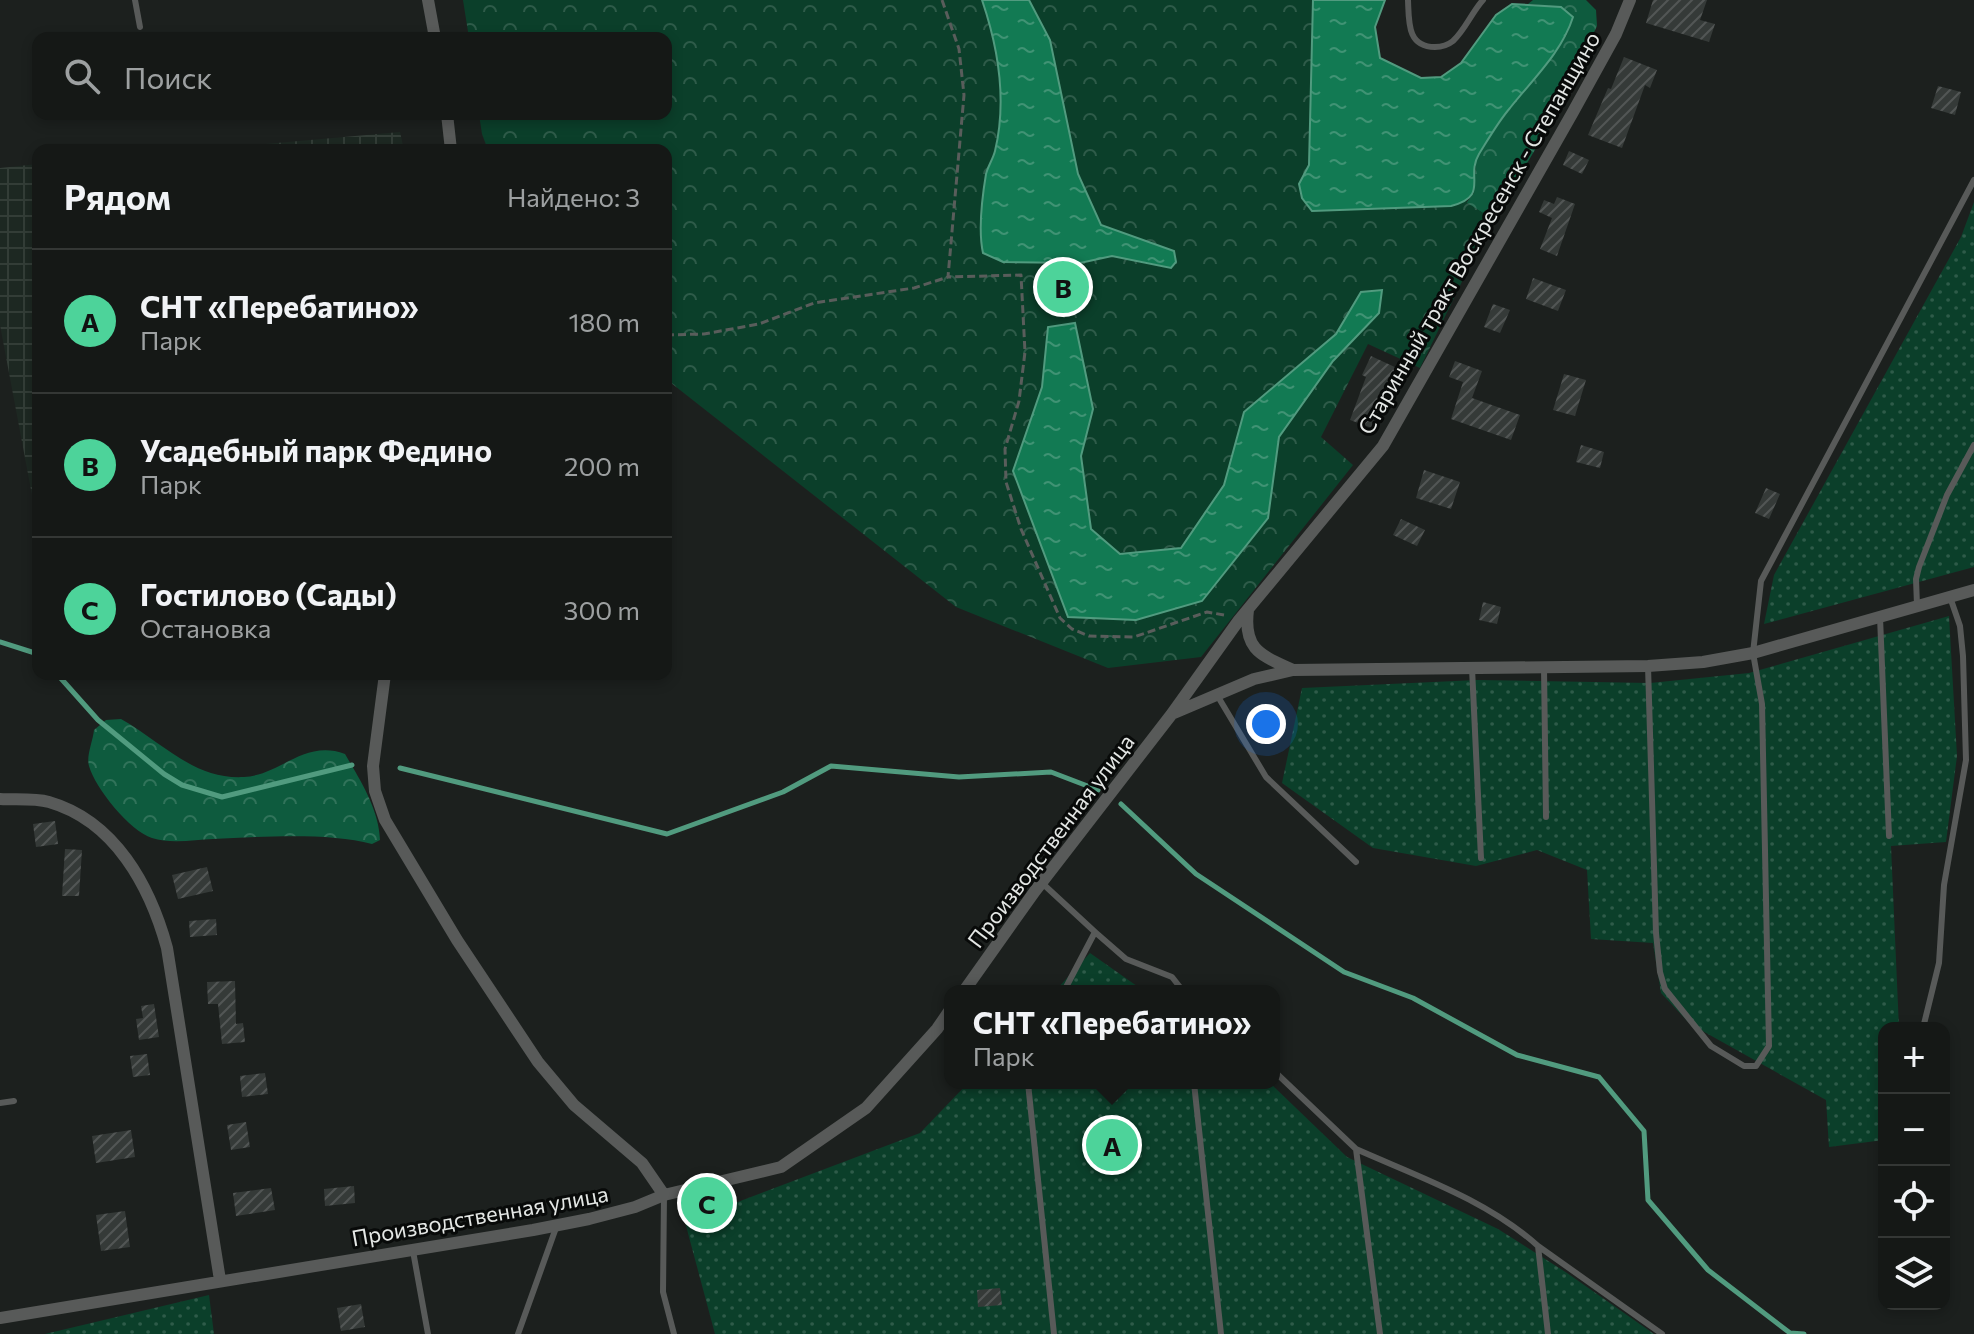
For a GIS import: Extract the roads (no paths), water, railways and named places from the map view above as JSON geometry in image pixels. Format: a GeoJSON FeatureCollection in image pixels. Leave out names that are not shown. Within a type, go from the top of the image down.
{"type":"FeatureCollection","features":[{"type":"Feature","properties":{"kind":"street"},"geometry":{"type":"LineString","coordinates":[[428,0],[434,32]]}},
{"type":"Feature","properties":{"kind":"street","name":"Старинный тракт Воскресенск - Степанщино"},"geometry":{"type":"LineString","coordinates":[[1249,609],[1383,446],[1616,34],[1630,0]]}},
{"type":"Feature","properties":{"kind":"street"},"geometry":{"type":"LineString","coordinates":[[448,120],[450,144]]}},
{"type":"Feature","properties":{"kind":"street"},"geometry":{"type":"LineString","coordinates":[[1171,715],[1254,679],[1293,670],[1648,666],[1703,662],[1753,653],[1974,590]]}},
{"type":"Feature","properties":{"kind":"street"},"geometry":{"type":"LineString","coordinates":[[1249,609],[1246,628],[1250,643],[1263,656],[1293,670]]}},
{"type":"Feature","properties":{"kind":"street","name":"Производственная улица"},"geometry":{"type":"LineString","coordinates":[[968,985],[1249,609]]}},
{"type":"Feature","properties":{"kind":"street"},"geometry":{"type":"LineString","coordinates":[[384,680],[373,766],[375,791],[385,820],[457,940],[538,1062],[574,1105],[642,1163],[664,1195]]}},
{"type":"Feature","properties":{"kind":"street"},"geometry":{"type":"LineString","coordinates":[[0,799],[47,802],[82,816],[115,845],[140,875],[160,920],[167,948],[220,1280]]}},
{"type":"Feature","properties":{"kind":"street","name":"Производственная улица"},"geometry":{"type":"LineString","coordinates":[[0,1318],[557,1225],[781,1167],[866,1108],[944,1019]]}},
{"type":"Feature","properties":{"kind":"lane"},"geometry":{"type":"LineString","coordinates":[[135,0],[140,27]]}},
{"type":"Feature","properties":{"kind":"lane"},"geometry":{"type":"LineString","coordinates":[[1408,0],[1409,29],[1416,42],[1440,47],[1452,42],[1483,0]]}},
{"type":"Feature","properties":{"kind":"lane"},"geometry":{"type":"LineString","coordinates":[[1648,666],[1656,933],[1660,972],[1665,989],[1711,1046],[1744,1066],[1756,1066],[1769,1046],[1762,704],[1753,653],[1761,581],[1974,180]]}},
{"type":"Feature","properties":{"kind":"lane"},"geometry":{"type":"LineString","coordinates":[[1917,606],[1919,567],[1947,495],[1974,445]]}},
{"type":"Feature","properties":{"kind":"lane"},"geometry":{"type":"LineString","coordinates":[[1924,1022],[1939,963],[1944,885],[1966,760],[1963,656],[1960,626],[1950,597]]}},
{"type":"Feature","properties":{"kind":"lane"},"geometry":{"type":"LineString","coordinates":[[1880,617],[1889,836]]}},
{"type":"Feature","properties":{"kind":"lane"},"geometry":{"type":"LineString","coordinates":[[1544,667],[1546,817]]}},
{"type":"Feature","properties":{"kind":"lane"},"geometry":{"type":"LineString","coordinates":[[1472,668],[1481,858]]}},
{"type":"Feature","properties":{"kind":"lane"},"geometry":{"type":"LineString","coordinates":[[1217,695],[1266,777],[1356,862]]}},
{"type":"Feature","properties":{"kind":"lane"},"geometry":{"type":"LineString","coordinates":[[1042,883],[1126,959],[1172,977],[1178,985]]}},
{"type":"Feature","properties":{"kind":"lane"},"geometry":{"type":"LineString","coordinates":[[1067,985],[1095,932]]}},
{"type":"Feature","properties":{"kind":"lane"},"geometry":{"type":"LineString","coordinates":[[1280,1077],[1356,1149],[1513,1223],[1538,1246],[1662,1334]]}},
{"type":"Feature","properties":{"kind":"lane"},"geometry":{"type":"LineString","coordinates":[[1029,1089],[1054,1334]]}},
{"type":"Feature","properties":{"kind":"lane"},"geometry":{"type":"LineString","coordinates":[[1195,1089],[1221,1334]]}},
{"type":"Feature","properties":{"kind":"lane"},"geometry":{"type":"LineString","coordinates":[[0,1103],[14,1101]]}},
{"type":"Feature","properties":{"kind":"lane"},"geometry":{"type":"LineString","coordinates":[[1356,1149],[1380,1334]]}},
{"type":"Feature","properties":{"kind":"lane"},"geometry":{"type":"LineString","coordinates":[[664,1195],[663,1292],[674,1334]]}},
{"type":"Feature","properties":{"kind":"lane"},"geometry":{"type":"LineString","coordinates":[[518,1334],[557,1225]]}},
{"type":"Feature","properties":{"kind":"lane"},"geometry":{"type":"LineString","coordinates":[[1538,1246],[1548,1334]]}},
{"type":"Feature","properties":{"kind":"lane"},"geometry":{"type":"LineString","coordinates":[[413,1250],[428,1334]]}},
{"type":"Feature","properties":{"kind":"water"},"geometry":{"type":"Polygon","coordinates":[[[982,0],[1029,0],[1050,40],[1078,174],[1101,225],[1174,251],[1176,262],[1171,268],[1112,256],[1080,263],[1003,262],[983,253],[982,203],[986,174],[999,132],[1000,94],[996,55],[982,0]]]}},
{"type":"Feature","properties":{"kind":"water"},"geometry":{"type":"Polygon","coordinates":[[[1313,0],[1385,0],[1375,27],[1380,58],[1421,78],[1441,77],[1461,63],[1496,15],[1512,4],[1561,7],[1573,17],[1554,54],[1502,119],[1479,154],[1470,197],[1451,206],[1312,211],[1302,198],[1299,184],[1309,165],[1313,0]]]}},
{"type":"Feature","properties":{"kind":"water"},"geometry":{"type":"Polygon","coordinates":[[[1382,290],[1379,313],[1333,361],[1279,437],[1268,518],[1202,601],[1136,620],[1068,617],[1013,471],[1042,387],[1048,327],[1075,323],[1093,409],[1081,456],[1091,529],[1120,554],[1181,548],[1224,485],[1244,412],[1336,334],[1361,292],[1382,290]]]}},
{"type":"Feature","properties":{"kind":"waterway"},"geometry":{"type":"LineString","coordinates":[[0,642],[32,652]]}},
{"type":"Feature","properties":{"kind":"waterway"},"geometry":{"type":"LineString","coordinates":[[62,680],[98,720],[164,774],[182,785],[222,797],[352,765]]}},
{"type":"Feature","properties":{"kind":"waterway"},"geometry":{"type":"LineString","coordinates":[[400,768],[667,834],[783,792],[831,766],[959,777],[1051,772],[1098,790]]}},
{"type":"Feature","properties":{"kind":"waterway"},"geometry":{"type":"LineString","coordinates":[[1121,804],[1196,874],[1344,972],[1413,998],[1517,1055],[1599,1077],[1644,1131],[1648,1200],[1708,1270],[1790,1333],[1804,1334]]}},
{"type":"Feature","properties":{"kind":"place","name":"Усадебный парк Федино"},"geometry":{"type":"Point","coordinates":[1063,287]}},
{"type":"Feature","properties":{"kind":"place","name":"СНТ «Перебатино»"},"geometry":{"type":"Point","coordinates":[1112,1145]}},
{"type":"Feature","properties":{"kind":"place","name":"Гостилово (Сады)"},"geometry":{"type":"Point","coordinates":[707,1203]}}]}
